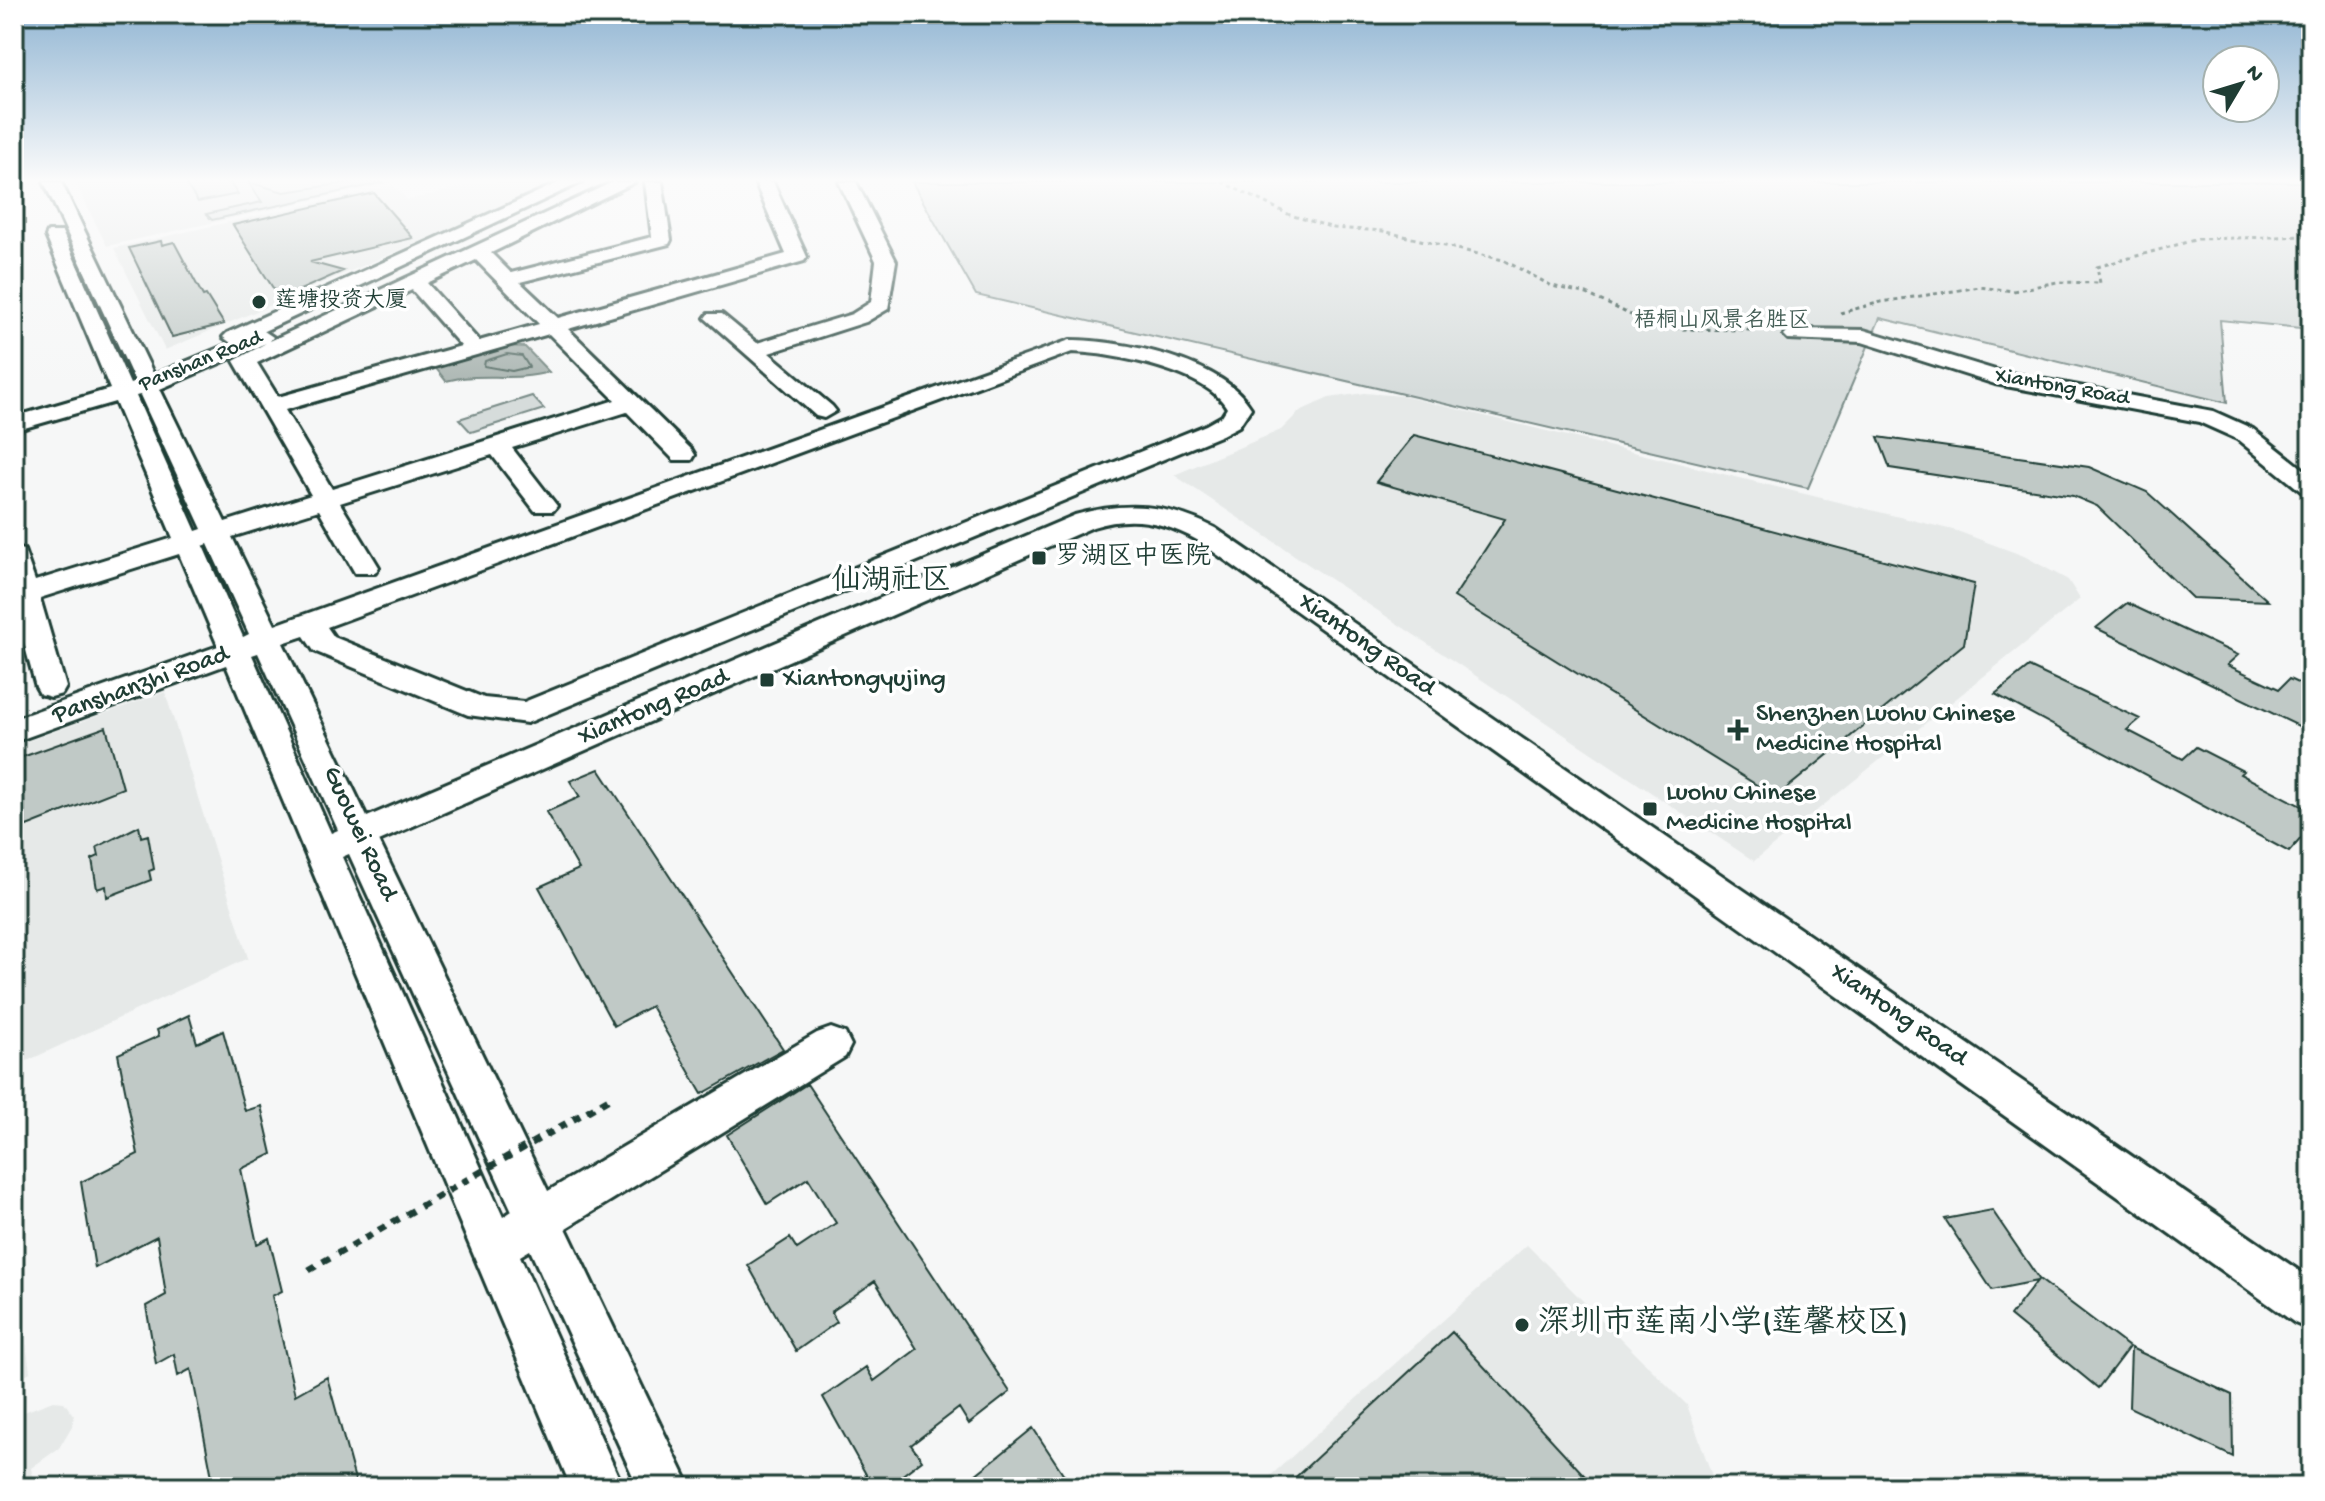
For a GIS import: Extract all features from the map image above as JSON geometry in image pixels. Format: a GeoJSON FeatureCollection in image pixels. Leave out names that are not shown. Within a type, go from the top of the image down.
{"type":"FeatureCollection","features":[{"type":"Feature","properties":{"kind":"street","name":"Guowei Road"},"geometry":{"type":"LineString","coordinates":[[67,252],[135,384],[218,533],[268,640],[341,843],[494,1247],[597,1487]]}},
{"type":"Feature","properties":{"kind":"street","name":"Guowei Road"},"geometry":{"type":"LineString","coordinates":[[81,252],[135,384],[189,542],[237,652],[539,1220],[664,1487]]}},
{"type":"Feature","properties":{"kind":"street","name":"Panshan Road"},"geometry":{"type":"LineString","coordinates":[[14,411],[135,384],[421,252]]}},
{"type":"Feature","properties":{"kind":"street","name":"Panshan Road"},"geometry":{"type":"LineString","coordinates":[[14,424],[205,363],[447,252]]}},
{"type":"Feature","properties":{"kind":"street"},"geometry":{"type":"LineString","coordinates":[[365,567],[245,361],[476,252]]}},
{"type":"Feature","properties":{"kind":"street"},"geometry":{"type":"LineString","coordinates":[[479,252],[683,455]]}},
{"type":"Feature","properties":{"kind":"street"},"geometry":{"type":"LineString","coordinates":[[509,279],[615,252]]}},
{"type":"Feature","properties":{"kind":"street"},"geometry":{"type":"LineString","coordinates":[[272,406],[797,257],[795,252]]}},
{"type":"Feature","properties":{"kind":"street"},"geometry":{"type":"LineString","coordinates":[[754,351],[859,318],[881,305],[886,261],[882,252]]}},
{"type":"Feature","properties":{"kind":"street"},"geometry":{"type":"LineString","coordinates":[[416,282],[474,348]]}},
{"type":"Feature","properties":{"kind":"street"},"geometry":{"type":"LineString","coordinates":[[715,318],[824,411]]}},
{"type":"Feature","properties":{"kind":"street","name":"Xiantong Road"},"geometry":{"type":"LineString","coordinates":[[1795,335],[1864,336],[1995,377],[2205,416],[2255,440],[2311,487]]}},
{"type":"Feature","properties":{"kind":"street","name":"Panshanzhi Road"},"geometry":{"type":"LineString","coordinates":[[14,731],[1070,346],[1092,344],[1210,380],[1232,395],[1239,408],[1231,421],[1214,430],[527,713],[479,708],[324,644],[311,624]]}},
{"type":"Feature","properties":{"kind":"street"},"geometry":{"type":"LineString","coordinates":[[19,595],[631,403]]}},
{"type":"Feature","properties":{"kind":"street"},"geometry":{"type":"LineString","coordinates":[[497,445],[544,506]]}},
{"type":"Feature","properties":{"kind":"street","name":"Xiantong Road"},"geometry":{"type":"LineString","coordinates":[[341,843],[1084,521],[1115,512],[1156,512],[1206,534],[2311,1307]]}},
{"type":"Feature","properties":{"kind":"street"},"geometry":{"type":"LineString","coordinates":[[14,556],[26,644],[51,687]]}},
{"type":"Feature","properties":{"kind":"street"},"geometry":{"type":"LineString","coordinates":[[494,1247],[831,1045]]}},
{"type":"Feature","properties":{"kind":"path"},"geometry":{"type":"LineString","coordinates":[[1470,252],[1503,260],[1552,286],[1587,294],[1650,324],[1681,329],[1759,330]]}},
{"type":"Feature","properties":{"kind":"path"},"geometry":{"type":"LineString","coordinates":[[1840,313],[1881,302],[1980,287],[2013,291],[2057,282],[2100,283],[2097,267],[2151,252]]}},
{"type":"Feature","properties":{"kind":"path"},"geometry":{"type":"LineString","coordinates":[[309,1270],[609,1099]]}},
{"type":"Feature","properties":{"kind":"shaded area"},"geometry":{"type":"Polygon","coordinates":[[[116,252],[395,252],[165,350],[116,252]]]}},
{"type":"Feature","properties":{"kind":"shaded area","name":"Shenzhen Luohu Chinese Medicine Hospital"},"geometry":{"type":"Polygon","coordinates":[[[1364,393],[1403,396],[1957,531],[2024,556],[2068,580],[2080,599],[1754,861],[1174,475],[1281,430],[1300,411],[1329,398],[1364,393]]]}},
{"type":"Feature","properties":{"kind":"shaded area"},"geometry":{"type":"Polygon","coordinates":[[[165,692],[248,958],[14,1067],[14,746],[165,692]]]}},
{"type":"Feature","properties":{"kind":"shaded area","name":"深圳市莲南小学(莲馨校区)"},"geometry":{"type":"Polygon","coordinates":[[[1527,1245],[1687,1405],[1716,1487],[1258,1487],[1527,1245]]]}},
{"type":"Feature","properties":{"kind":"shaded area"},"geometry":{"type":"Polygon","coordinates":[[[22,1314],[30,1372],[20,1378],[24,1412],[53,1401],[64,1402],[74,1416],[72,1426],[59,1448],[31,1468],[34,1487],[14,1487],[14,1318],[22,1314]]]}},
{"type":"Feature","properties":{"kind":"green space","name":"梧桐山风景名胜区"},"geometry":{"type":"Polygon","coordinates":[[[952,252],[2311,252],[2311,329],[2220,320],[2227,403],[1880,318],[1808,488],[976,295],[952,252]]]}},
{"type":"Feature","properties":{"kind":"green space"},"geometry":{"type":"Polygon","coordinates":[[[532,396],[544,409],[471,432],[459,419],[532,396]]]}},
{"type":"Feature","properties":{"kind":"water"},"geometry":{"type":"Polygon","coordinates":[[[507,346],[525,347],[549,372],[446,381],[435,367],[507,346]]]}},
{"type":"Feature","properties":{"kind":"building"},"geometry":{"type":"Polygon","coordinates":[[[131,252],[179,252],[203,296],[206,295],[224,324],[172,337],[131,252]]]}},
{"type":"Feature","properties":{"kind":"building"},"geometry":{"type":"Polygon","coordinates":[[[250,252],[353,252],[310,262],[343,271],[280,299],[250,252]]]}},
{"type":"Feature","properties":{"kind":"building"},"geometry":{"type":"Polygon","coordinates":[[[1414,435],[1974,584],[1964,644],[1776,797],[1454,597],[1505,519],[1376,482],[1414,435]]]}},
{"type":"Feature","properties":{"kind":"building"},"geometry":{"type":"Polygon","coordinates":[[[1878,437],[2089,467],[2147,492],[2268,601],[2192,598],[2097,506],[2073,496],[1890,468],[1878,437]]]}},
{"type":"Feature","properties":{"kind":"building"},"geometry":{"type":"Polygon","coordinates":[[[2127,603],[2238,655],[2227,665],[2279,689],[2289,679],[2311,689],[2311,732],[2096,628],[2127,603]]]}},
{"type":"Feature","properties":{"kind":"building"},"geometry":{"type":"Polygon","coordinates":[[[2029,667],[2140,719],[2127,730],[2183,759],[2196,747],[2243,771],[2240,774],[2311,811],[2311,827],[2289,852],[1995,694],[2029,667]]]}},
{"type":"Feature","properties":{"kind":"building"},"geometry":{"type":"Polygon","coordinates":[[[106,727],[123,788],[14,831],[14,760],[106,727]]]}},
{"type":"Feature","properties":{"kind":"building"},"geometry":{"type":"Polygon","coordinates":[[[599,769],[783,1049],[702,1094],[651,1006],[614,1026],[539,887],[579,869],[546,812],[580,797],[570,781],[599,769]]]}},
{"type":"Feature","properties":{"kind":"building"},"geometry":{"type":"Polygon","coordinates":[[[139,826],[141,837],[148,835],[154,869],[149,871],[151,880],[107,897],[106,886],[97,889],[92,859],[99,856],[97,847],[139,826]]]}},
{"type":"Feature","properties":{"kind":"building"},"geometry":{"type":"Polygon","coordinates":[[[189,1015],[197,1043],[223,1031],[245,1111],[261,1106],[272,1154],[241,1169],[257,1244],[269,1238],[282,1291],[272,1296],[295,1395],[327,1377],[357,1487],[214,1487],[191,1369],[178,1376],[174,1354],[156,1364],[146,1306],[166,1295],[157,1236],[95,1268],[81,1182],[138,1154],[118,1054],[159,1036],[157,1030],[189,1015]]]}},
{"type":"Feature","properties":{"kind":"building"},"geometry":{"type":"Polygon","coordinates":[[[807,1084],[1010,1392],[969,1424],[959,1408],[911,1445],[922,1460],[887,1487],[873,1487],[823,1397],[866,1367],[874,1381],[917,1349],[875,1281],[831,1312],[837,1322],[796,1351],[748,1265],[790,1238],[797,1249],[836,1223],[808,1178],[767,1204],[727,1135],[807,1084]]]}},
{"type":"Feature","properties":{"kind":"building"},"geometry":{"type":"Polygon","coordinates":[[[1992,1210],[2039,1279],[2129,1347],[2098,1388],[2010,1316],[2037,1281],[1992,1290],[1945,1219],[1992,1210]]]}},
{"type":"Feature","properties":{"kind":"building"},"geometry":{"type":"Polygon","coordinates":[[[1452,1332],[1595,1487],[1285,1487],[1452,1332]]]}},
{"type":"Feature","properties":{"kind":"building"},"geometry":{"type":"Polygon","coordinates":[[[2131,1348],[2232,1395],[2233,1457],[2129,1407],[2131,1348]]]}},
{"type":"Feature","properties":{"kind":"building"},"geometry":{"type":"Polygon","coordinates":[[[1033,1428],[1072,1487],[960,1487],[1000,1455],[1033,1428]]]}},
{"type":"Feature","properties":{"kind":"place","name":"莲塘投资大厦"},"geometry":{"type":"Point","coordinates":[259,302]}},
{"type":"Feature","properties":{"kind":"place","name":"罗湖区中医院"},"geometry":{"type":"Point","coordinates":[1039,558]}},
{"type":"Feature","properties":{"kind":"place","name":"Xiantongyujing"},"geometry":{"type":"Point","coordinates":[767,680]}},
{"type":"Feature","properties":{"kind":"place","name":"Shenzhen Luohu Chinese Medicine Hospital"},"geometry":{"type":"Point","coordinates":[1738,730]}},
{"type":"Feature","properties":{"kind":"place","name":"Luohu Chinese Medicine Hospital"},"geometry":{"type":"Point","coordinates":[1650,809]}},
{"type":"Feature","properties":{"kind":"place","name":"深圳市莲南小学(莲馨校区)"},"geometry":{"type":"Point","coordinates":[1522,1325]}},
{"type":"Feature","properties":{"kind":"district","name":"仙湖社区"},"geometry":{"type":"Point","coordinates":[891,582]}}]}
